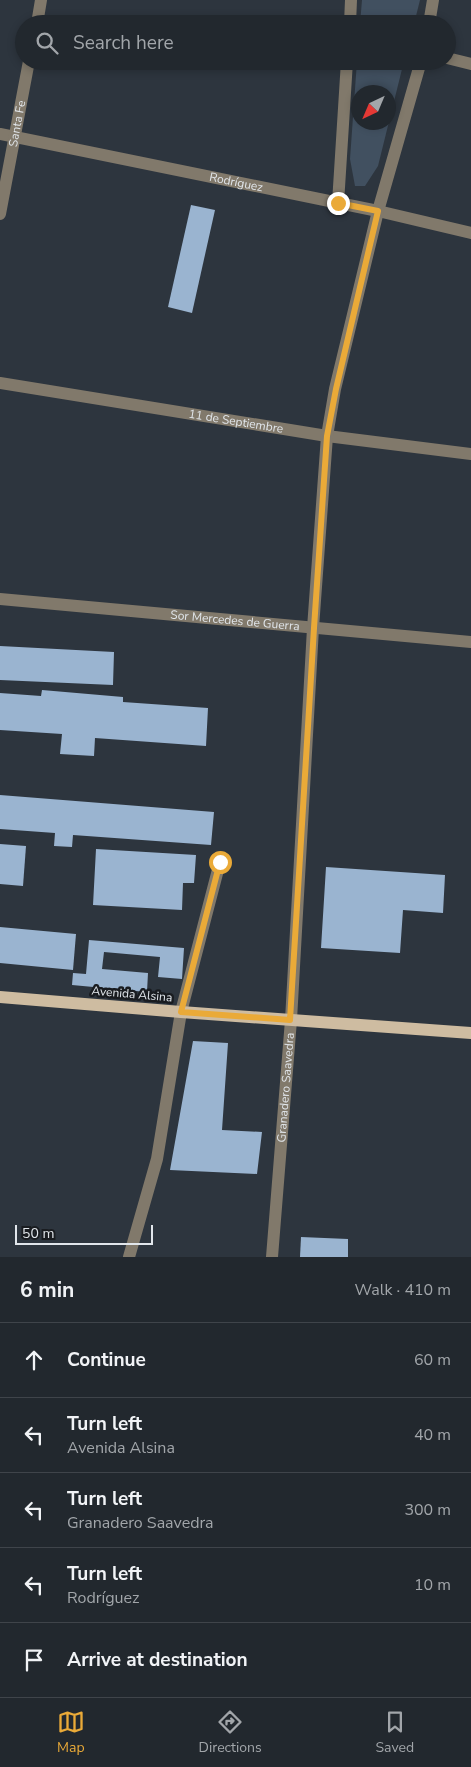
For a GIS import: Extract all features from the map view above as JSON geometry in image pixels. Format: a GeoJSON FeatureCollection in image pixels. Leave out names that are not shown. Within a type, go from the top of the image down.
{"type":"FeatureCollection","features":[{"type":"Feature","properties":{"kind":"main road","name":"Avenida Alsina"},"geometry":{"type":"LineString","coordinates":[[0,997],[471,1033]]}},
{"type":"Feature","properties":{"kind":"street"},"geometry":{"type":"LineString","coordinates":[[38,15],[41,0]]}},
{"type":"Feature","properties":{"kind":"street"},"geometry":{"type":"LineString","coordinates":[[350,15],[351,0]]}},
{"type":"Feature","properties":{"kind":"street"},"geometry":{"type":"LineString","coordinates":[[430,15],[433,0]]}},
{"type":"Feature","properties":{"kind":"street"},"geometry":{"type":"LineString","coordinates":[[456,60],[471,64]]}},
{"type":"Feature","properties":{"kind":"street","name":"Santa Fe"},"geometry":{"type":"LineString","coordinates":[[0,214],[27,70]]}},
{"type":"Feature","properties":{"kind":"street"},"geometry":{"type":"LineString","coordinates":[[338,203],[346,70]]}},
{"type":"Feature","properties":{"kind":"street","name":"Granadero Saavedra"},"geometry":{"type":"LineString","coordinates":[[272,1257],[290,1020],[327,436],[336,389],[378,211],[417,70]]}},
{"type":"Feature","properties":{"kind":"street","name":"Rodríguez"},"geometry":{"type":"LineString","coordinates":[[0,134],[378,211],[471,233]]}},
{"type":"Feature","properties":{"kind":"street","name":"11 de Septiembre"},"geometry":{"type":"LineString","coordinates":[[0,383],[327,436],[471,454]]}},
{"type":"Feature","properties":{"kind":"street","name":"Sor Mercedes de Guerra"},"geometry":{"type":"LineString","coordinates":[[0,598],[471,642]]}},
{"type":"Feature","properties":{"kind":"street"},"geometry":{"type":"LineString","coordinates":[[129,1257],[160,1143],[181,1012],[220,862]]}},
{"type":"Feature","properties":{"kind":"shaded area"},"geometry":{"type":"Polygon","coordinates":[[[362,0],[420,0],[416,15],[361,15],[362,0]]]}},
{"type":"Feature","properties":{"kind":"shaded area"},"geometry":{"type":"Polygon","coordinates":[[[356,70],[402,70],[396,93],[396,85],[355,85],[356,70]]]}},
{"type":"Feature","properties":{"kind":"shaded area"},"geometry":{"type":"Polygon","coordinates":[[[352,130],[387,130],[378,166],[365,186],[355,186],[350,159],[352,130]]]}},
{"type":"Feature","properties":{"kind":"building"},"geometry":{"type":"Polygon","coordinates":[[[191,205],[215,210],[192,313],[168,307],[191,205]]]}},
{"type":"Feature","properties":{"kind":"building"},"geometry":{"type":"Polygon","coordinates":[[[0,646],[114,652],[113,685],[0,680],[0,646]]]}},
{"type":"Feature","properties":{"kind":"building"},"geometry":{"type":"Polygon","coordinates":[[[42,690],[123,697],[123,702],[208,708],[206,746],[95,738],[94,756],[60,754],[62,734],[0,730],[0,693],[41,696],[42,690]]]}},
{"type":"Feature","properties":{"kind":"building"},"geometry":{"type":"Polygon","coordinates":[[[0,795],[214,812],[211,845],[73,835],[72,847],[54,846],[55,833],[0,829],[0,795]]]}},
{"type":"Feature","properties":{"kind":"building"},"geometry":{"type":"Polygon","coordinates":[[[0,844],[26,846],[23,886],[0,884],[0,844]]]}},
{"type":"Feature","properties":{"kind":"building"},"geometry":{"type":"Polygon","coordinates":[[[96,849],[196,855],[194,883],[183,883],[182,910],[93,905],[96,849]]]}},
{"type":"Feature","properties":{"kind":"building"},"geometry":{"type":"Polygon","coordinates":[[[326,867],[445,875],[443,913],[403,910],[400,953],[321,948],[326,867]]]}},
{"type":"Feature","properties":{"kind":"building"},"geometry":{"type":"Polygon","coordinates":[[[0,927],[76,934],[73,970],[0,963],[0,927]]]}},
{"type":"Feature","properties":{"kind":"building"},"geometry":{"type":"Polygon","coordinates":[[[89,940],[184,948],[182,979],[158,977],[160,957],[104,952],[102,969],[148,973],[147,992],[72,985],[73,973],[86,974],[89,940]]]}},
{"type":"Feature","properties":{"kind":"building"},"geometry":{"type":"Polygon","coordinates":[[[193,1041],[228,1043],[222,1130],[262,1132],[257,1174],[170,1170],[193,1041]]]}},
{"type":"Feature","properties":{"kind":"building"},"geometry":{"type":"Polygon","coordinates":[[[301,1237],[348,1239],[348,1257],[300,1257],[301,1237]]]}},
{"type":"Feature","properties":{"kind":"route"},"geometry":{"type":"LineString","coordinates":[[220,862],[181,1012],[290,1020],[327,436],[336,389],[378,211],[338,203]]}}]}
